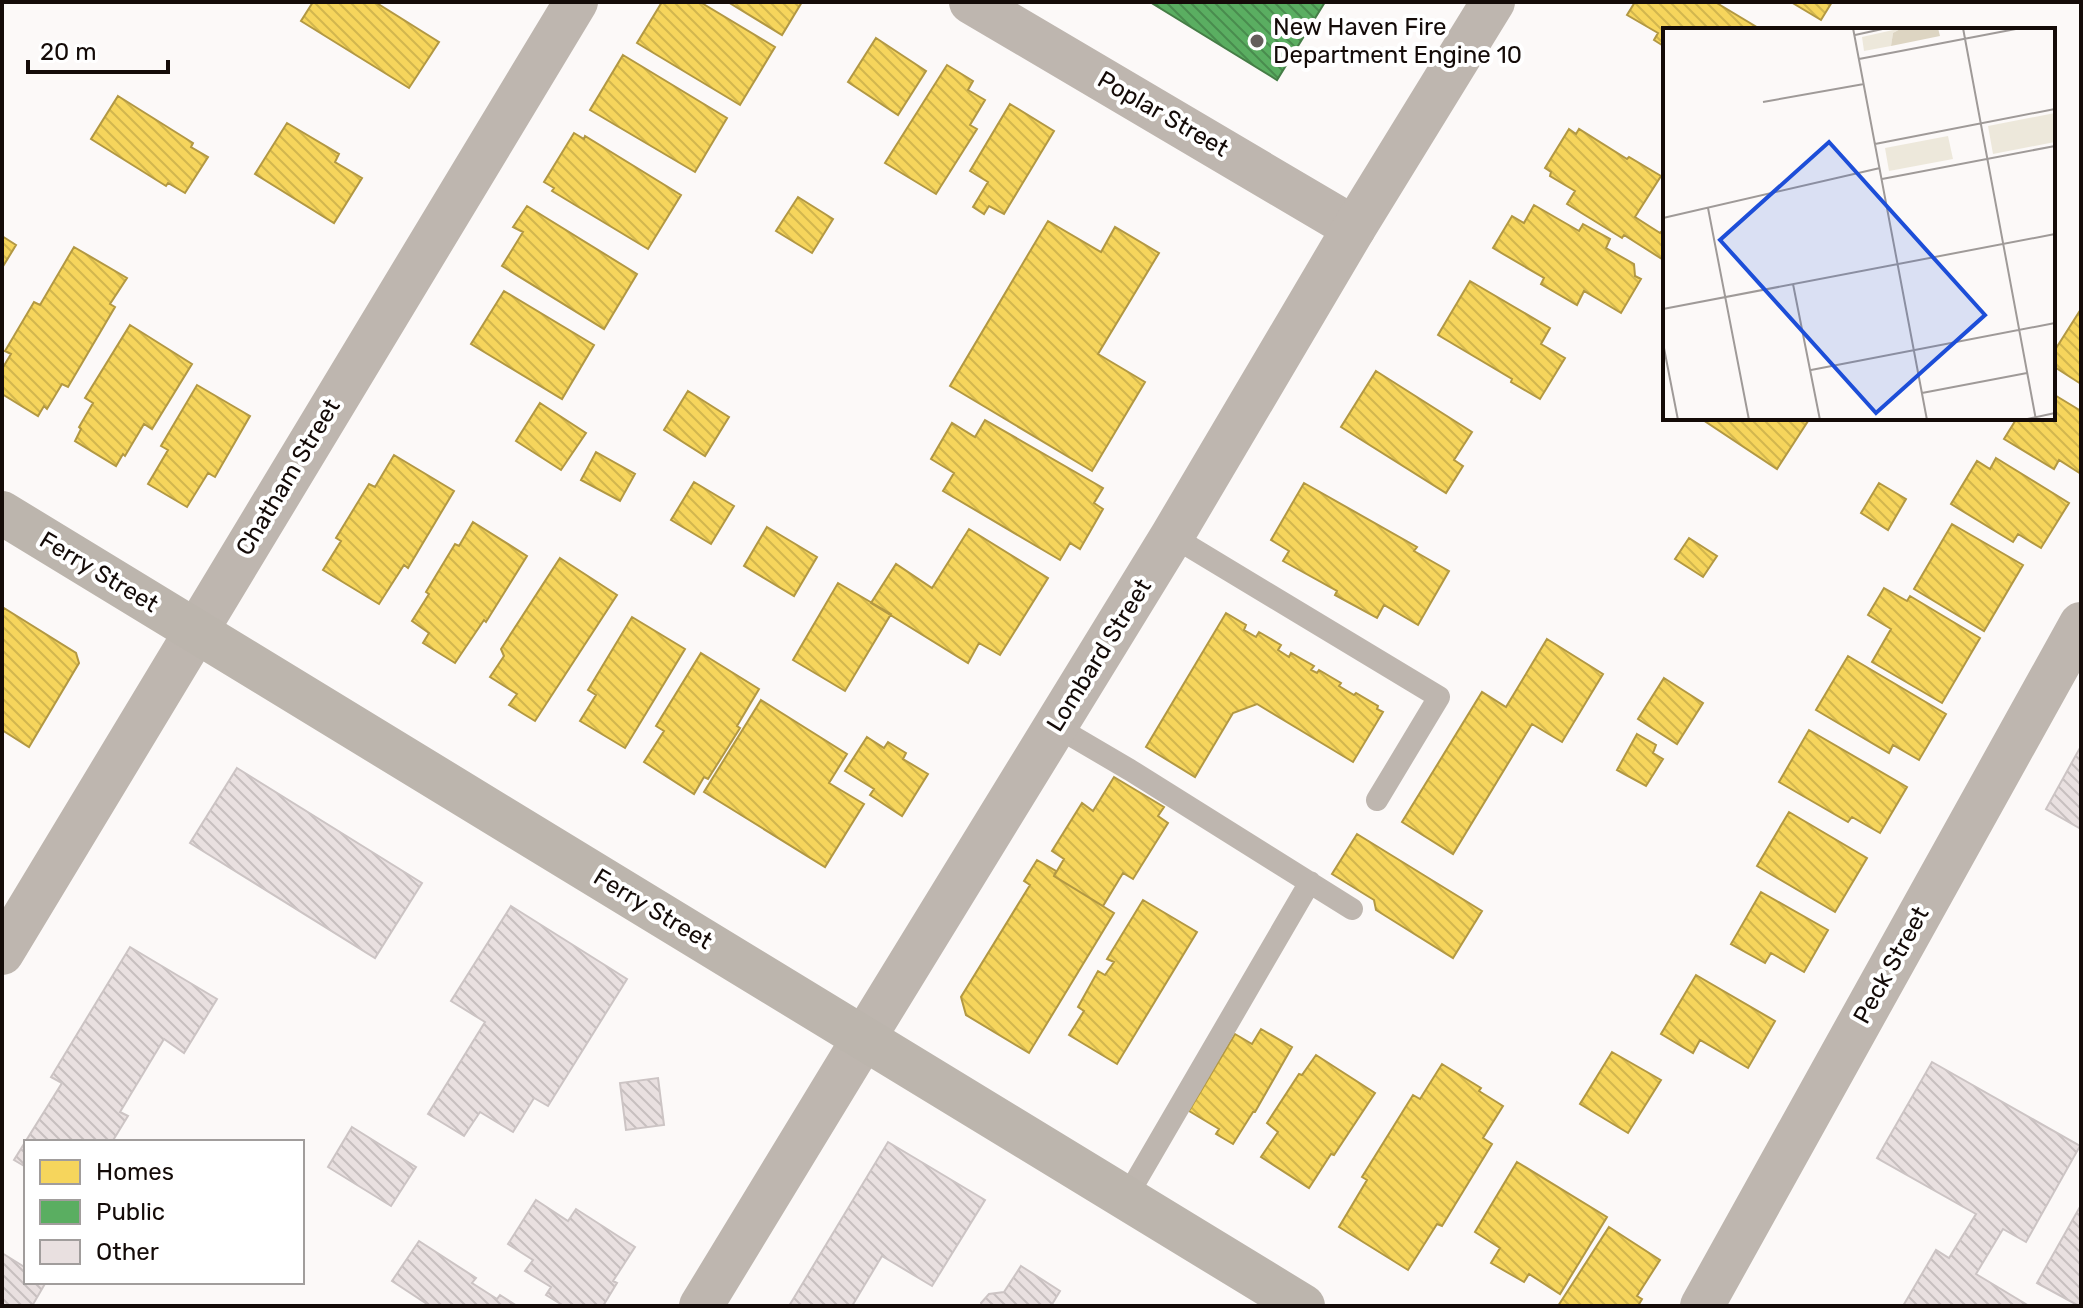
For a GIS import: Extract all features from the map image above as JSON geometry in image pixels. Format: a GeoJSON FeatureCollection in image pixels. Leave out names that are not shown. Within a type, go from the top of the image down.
{"type":"FeatureCollection","features":[{"type":"Feature","properties":{"kind":"main road","name":"Ferry Street"},"geometry":{"type":"LineString","coordinates":[[2,513],[1303,1306]]}},
{"type":"Feature","properties":{"kind":"street","name":"Chatham Street"},"geometry":{"type":"LineString","coordinates":[[2,953],[576,2]]}},
{"type":"Feature","properties":{"kind":"street","name":"Poplar Street"},"geometry":{"type":"LineString","coordinates":[[971,2],[1354,228]]}},
{"type":"Feature","properties":{"kind":"street","name":"Lombard Street"},"geometry":{"type":"LineString","coordinates":[[701,1306],[1172,536],[1354,228],[1493,2]]}},
{"type":"Feature","properties":{"kind":"street","name":"Peck Street"},"geometry":{"type":"LineString","coordinates":[[1702,1306],[2081,624]]}},
{"type":"Feature","properties":{"kind":"lane"},"geometry":{"type":"LineString","coordinates":[[1172,536],[1439,697],[1377,800]]}},
{"type":"Feature","properties":{"kind":"lane"},"geometry":{"type":"LineString","coordinates":[[1055,726],[1352,909]]}},
{"type":"Feature","properties":{"kind":"lane"},"geometry":{"type":"LineString","coordinates":[[1126,1198],[1310,882]]}},
{"type":"Feature","properties":{"kind":"building: Homes"},"geometry":{"type":"Polygon","coordinates":[[[313,2],[375,2],[439,42],[409,88],[301,21],[313,2]]]}},
{"type":"Feature","properties":{"kind":"building: Homes"},"geometry":{"type":"Polygon","coordinates":[[[662,2],[700,2],[775,47],[740,105],[637,43],[662,2]]]}},
{"type":"Feature","properties":{"kind":"building: Homes"},"geometry":{"type":"Polygon","coordinates":[[[728,2],[802,2],[782,35],[728,2]]]}},
{"type":"Feature","properties":{"kind":"building: Homes"},"geometry":{"type":"Polygon","coordinates":[[[1635,2],[1715,2],[1758,28],[1663,28],[1663,46],[1654,40],[1658,33],[1627,15],[1635,2]]]}},
{"type":"Feature","properties":{"kind":"building: Homes"},"geometry":{"type":"Polygon","coordinates":[[[1791,2],[1832,2],[1821,20],[1791,2]]]}},
{"type":"Feature","properties":{"kind":"building: Homes"},"geometry":{"type":"Polygon","coordinates":[[[876,38],[926,71],[898,115],[848,82],[876,38]]]}},
{"type":"Feature","properties":{"kind":"building: Homes"},"geometry":{"type":"Polygon","coordinates":[[[623,55],[727,118],[695,172],[590,110],[623,55]]]}},
{"type":"Feature","properties":{"kind":"building: Homes"},"geometry":{"type":"Polygon","coordinates":[[[947,65],[973,81],[968,90],[985,100],[970,125],[977,129],[936,194],[885,163],[947,65]]]}},
{"type":"Feature","properties":{"kind":"building: Homes"},"geometry":{"type":"Polygon","coordinates":[[[118,96],[193,143],[191,147],[208,157],[185,193],[168,183],[166,186],[91,139],[118,96]]]}},
{"type":"Feature","properties":{"kind":"building: Homes"},"geometry":{"type":"Polygon","coordinates":[[[1010,104],[1054,131],[1004,214],[989,206],[984,214],[973,207],[988,182],[970,171],[1010,104]]]}},
{"type":"Feature","properties":{"kind":"building: Homes"},"geometry":{"type":"Polygon","coordinates":[[[287,123],[339,154],[335,162],[362,178],[334,223],[255,174],[287,123]]]}},
{"type":"Feature","properties":{"kind":"building: Homes"},"geometry":{"type":"Polygon","coordinates":[[[1569,129],[1576,134],[1579,129],[1661,176],[1635,217],[1660,233],[1663,230],[1663,260],[1567,204],[1575,191],[1550,176],[1551,172],[1545,168],[1569,129]]]}},
{"type":"Feature","properties":{"kind":"building: Homes"},"geometry":{"type":"Polygon","coordinates":[[[574,133],[584,139],[585,136],[681,195],[648,249],[552,191],[554,188],[544,182],[574,133]]]}},
{"type":"Feature","properties":{"kind":"building: Homes"},"geometry":{"type":"Polygon","coordinates":[[[798,197],[833,219],[812,253],[776,231],[798,197]]]}},
{"type":"Feature","properties":{"kind":"building: Homes"},"geometry":{"type":"Polygon","coordinates":[[[1534,205],[1579,231],[1583,224],[1610,239],[1606,248],[1634,264],[1635,276],[1641,279],[1621,313],[1584,291],[1577,305],[1541,284],[1544,278],[1493,248],[1512,216],[1524,223],[1534,205]]]}},
{"type":"Feature","properties":{"kind":"building: Homes"},"geometry":{"type":"Polygon","coordinates":[[[527,206],[637,274],[604,329],[502,266],[523,232],[513,227],[527,206]]]}},
{"type":"Feature","properties":{"kind":"building: Homes"},"geometry":{"type":"Polygon","coordinates":[[[1048,221],[1101,252],[1115,227],[1159,253],[1098,354],[1145,382],[1092,471],[950,386],[1048,221]]]}},
{"type":"Feature","properties":{"kind":"building: Homes"},"geometry":{"type":"Polygon","coordinates":[[[2,236],[16,245],[2,268],[2,236]]]}},
{"type":"Feature","properties":{"kind":"building: Homes"},"geometry":{"type":"Polygon","coordinates":[[[74,247],[127,278],[110,304],[115,307],[68,387],[62,384],[47,409],[44,406],[38,416],[2,394],[2,369],[11,354],[5,351],[34,302],[40,305],[74,247]]]}},
{"type":"Feature","properties":{"kind":"building: Homes"},"geometry":{"type":"Polygon","coordinates":[[[1470,281],[1550,328],[1541,344],[1565,358],[1540,399],[1438,335],[1470,281]]]}},
{"type":"Feature","properties":{"kind":"building: Homes"},"geometry":{"type":"Polygon","coordinates":[[[504,291],[594,345],[562,399],[471,344],[504,291]]]}},
{"type":"Feature","properties":{"kind":"building: Homes"},"geometry":{"type":"Polygon","coordinates":[[[2081,309],[2081,384],[2055,367],[2055,350],[2081,309]]]}},
{"type":"Feature","properties":{"kind":"building: Homes"},"geometry":{"type":"Polygon","coordinates":[[[130,325],[192,364],[152,429],[144,424],[116,466],[75,441],[93,403],[85,398],[130,325]]]}},
{"type":"Feature","properties":{"kind":"building: Homes"},"geometry":{"type":"Polygon","coordinates":[[[1376,371],[1472,432],[1454,460],[1463,466],[1446,493],[1341,427],[1376,371]]]}},
{"type":"Feature","properties":{"kind":"building: Homes"},"geometry":{"type":"Polygon","coordinates":[[[197,385],[250,416],[215,477],[208,473],[187,507],[148,484],[168,450],[161,446],[197,385]]]}},
{"type":"Feature","properties":{"kind":"building: Homes"},"geometry":{"type":"Polygon","coordinates":[[[688,391],[729,417],[705,456],[664,430],[688,391]]]}},
{"type":"Feature","properties":{"kind":"building: Homes"},"geometry":{"type":"Polygon","coordinates":[[[2055,395],[2081,411],[2081,474],[2059,460],[2054,469],[2004,439],[2016,420],[2055,420],[2055,395]]]}},
{"type":"Feature","properties":{"kind":"building: Homes"},"geometry":{"type":"Polygon","coordinates":[[[540,403],[586,433],[561,470],[516,441],[540,403]]]}},
{"type":"Feature","properties":{"kind":"building: Homes"},"geometry":{"type":"Polygon","coordinates":[[[985,420],[1103,488],[1094,503],[1103,509],[1080,549],[1070,543],[1060,560],[943,491],[954,473],[931,459],[952,423],[975,437],[985,420]]]}},
{"type":"Feature","properties":{"kind":"building: Homes"},"geometry":{"type":"Polygon","coordinates":[[[1703,420],[1809,420],[1777,469],[1703,420]]]}},
{"type":"Feature","properties":{"kind":"building: Homes"},"geometry":{"type":"Polygon","coordinates":[[[596,452],[635,474],[620,501],[581,480],[596,452]]]}},
{"type":"Feature","properties":{"kind":"building: Homes"},"geometry":{"type":"Polygon","coordinates":[[[394,455],[454,491],[408,568],[404,565],[379,604],[323,570],[341,541],[336,538],[369,484],[375,487],[394,455]]]}},
{"type":"Feature","properties":{"kind":"building: Homes"},"geometry":{"type":"Polygon","coordinates":[[[1996,458],[2069,503],[2041,548],[2018,534],[2013,542],[1951,504],[1977,461],[1990,469],[1996,458]]]}},
{"type":"Feature","properties":{"kind":"building: Homes"},"geometry":{"type":"Polygon","coordinates":[[[694,482],[734,506],[711,544],[671,520],[694,482]]]}},
{"type":"Feature","properties":{"kind":"building: Homes"},"geometry":{"type":"Polygon","coordinates":[[[1304,483],[1417,547],[1414,551],[1449,571],[1418,625],[1384,605],[1377,618],[1283,561],[1289,551],[1271,540],[1304,483]]]}},
{"type":"Feature","properties":{"kind":"building: Homes"},"geometry":{"type":"Polygon","coordinates":[[[1879,483],[1906,499],[1888,530],[1861,513],[1879,483]]]}},
{"type":"Feature","properties":{"kind":"building: Homes"},"geometry":{"type":"Polygon","coordinates":[[[473,522],[527,556],[486,622],[484,620],[455,663],[423,643],[429,633],[412,621],[455,544],[459,546],[473,522]]]}},
{"type":"Feature","properties":{"kind":"building: Homes"},"geometry":{"type":"Polygon","coordinates":[[[1952,524],[2023,565],[1984,631],[1914,589],[1952,524]]]}},
{"type":"Feature","properties":{"kind":"building: Homes"},"geometry":{"type":"Polygon","coordinates":[[[767,527],[817,557],[794,596],[744,566],[767,527]]]}},
{"type":"Feature","properties":{"kind":"building: Homes"},"geometry":{"type":"Polygon","coordinates":[[[969,529],[1048,578],[1000,655],[979,643],[968,663],[871,603],[896,564],[932,588],[969,529]]]}},
{"type":"Feature","properties":{"kind":"building: Homes"},"geometry":{"type":"Polygon","coordinates":[[[1689,538],[1717,556],[1703,577],[1675,559],[1689,538]]]}},
{"type":"Feature","properties":{"kind":"building: Homes"},"geometry":{"type":"Polygon","coordinates":[[[560,558],[617,595],[535,721],[509,705],[517,694],[490,677],[504,656],[501,649],[560,558]]]}},
{"type":"Feature","properties":{"kind":"building: Homes"},"geometry":{"type":"Polygon","coordinates":[[[838,583],[891,614],[845,691],[793,660],[838,583]]]}},
{"type":"Feature","properties":{"kind":"building: Homes"},"geometry":{"type":"Polygon","coordinates":[[[1884,588],[1907,601],[1910,596],[1980,638],[1942,703],[1872,662],[1891,629],[1868,615],[1884,588]]]}},
{"type":"Feature","properties":{"kind":"building: Homes"},"geometry":{"type":"Polygon","coordinates":[[[4,608],[76,653],[79,663],[29,747],[2,730],[4,608]]]}},
{"type":"Feature","properties":{"kind":"building: Homes"},"geometry":{"type":"Polygon","coordinates":[[[1226,613],[1246,625],[1244,630],[1256,637],[1259,632],[1281,645],[1278,650],[1289,657],[1291,653],[1314,666],[1311,670],[1317,673],[1319,670],[1341,683],[1339,686],[1378,706],[1377,709],[1383,712],[1353,762],[1257,704],[1233,713],[1195,777],[1146,747],[1226,613]]]}},
{"type":"Feature","properties":{"kind":"building: Homes"},"geometry":{"type":"Polygon","coordinates":[[[632,617],[685,649],[625,748],[580,721],[596,695],[588,690],[632,617]]]}},
{"type":"Feature","properties":{"kind":"building: Homes"},"geometry":{"type":"Polygon","coordinates":[[[1547,639],[1603,674],[1562,742],[1532,724],[1453,854],[1402,822],[1482,692],[1506,707],[1547,639]]]}},
{"type":"Feature","properties":{"kind":"building: Homes"},"geometry":{"type":"Polygon","coordinates":[[[701,653],[759,689],[737,726],[740,728],[708,779],[704,777],[694,794],[644,762],[664,731],[656,726],[701,653]]]}},
{"type":"Feature","properties":{"kind":"building: Homes"},"geometry":{"type":"Polygon","coordinates":[[[1848,656],[1946,714],[1919,760],[1893,745],[1889,753],[1816,710],[1848,656]]]}},
{"type":"Feature","properties":{"kind":"building: Homes"},"geometry":{"type":"Polygon","coordinates":[[[1664,678],[1703,703],[1677,744],[1638,719],[1664,678]]]}},
{"type":"Feature","properties":{"kind":"building: Homes"},"geometry":{"type":"Polygon","coordinates":[[[761,700],[847,754],[829,783],[864,804],[825,867],[704,792],[761,700]]]}},
{"type":"Feature","properties":{"kind":"building: Homes"},"geometry":{"type":"Polygon","coordinates":[[[1809,730],[1907,787],[1880,833],[1852,817],[1848,822],[1779,782],[1809,730]]]}},
{"type":"Feature","properties":{"kind":"building: Homes"},"geometry":{"type":"Polygon","coordinates":[[[1637,734],[1656,745],[1653,753],[1663,759],[1646,786],[1617,770],[1637,734]]]}},
{"type":"Feature","properties":{"kind":"building: Homes"},"geometry":{"type":"Polygon","coordinates":[[[867,737],[884,748],[888,742],[906,753],[903,759],[928,774],[902,816],[870,795],[874,789],[845,771],[867,737]]]}},
{"type":"Feature","properties":{"kind":"building: Homes"},"geometry":{"type":"Polygon","coordinates":[[[1114,777],[1164,807],[1158,816],[1168,823],[1133,879],[1123,873],[1103,906],[1054,876],[1064,859],[1052,851],[1082,803],[1093,811],[1114,777]]]}},
{"type":"Feature","properties":{"kind":"building: Homes"},"geometry":{"type":"Polygon","coordinates":[[[1789,812],[1867,858],[1835,912],[1757,866],[1789,812]]]}},
{"type":"Feature","properties":{"kind":"building: Homes"},"geometry":{"type":"Polygon","coordinates":[[[1357,834],[1482,911],[1453,958],[1376,910],[1374,900],[1332,874],[1357,834]]]}},
{"type":"Feature","properties":{"kind":"building: Homes"},"geometry":{"type":"Polygon","coordinates":[[[1037,860],[1056,871],[1054,876],[1114,913],[1029,1053],[966,1015],[961,997],[1030,885],[1024,881],[1037,860]]]}},
{"type":"Feature","properties":{"kind":"building: Homes"},"geometry":{"type":"Polygon","coordinates":[[[1761,892],[1828,930],[1804,972],[1771,953],[1765,963],[1731,944],[1761,892]]]}},
{"type":"Feature","properties":{"kind":"building: Homes"},"geometry":{"type":"Polygon","coordinates":[[[1143,900],[1197,932],[1117,1064],[1069,1035],[1084,1011],[1078,1007],[1098,971],[1105,975],[1114,962],[1107,959],[1143,900]]]}},
{"type":"Feature","properties":{"kind":"building: Homes"},"geometry":{"type":"Polygon","coordinates":[[[1696,975],[1775,1021],[1748,1068],[1700,1040],[1693,1053],[1661,1034],[1696,975]]]}},
{"type":"Feature","properties":{"kind":"building: Homes"},"geometry":{"type":"Polygon","coordinates":[[[1261,1029],[1292,1047],[1233,1144],[1216,1134],[1219,1129],[1189,1111],[1235,1034],[1252,1044],[1261,1029]]]}},
{"type":"Feature","properties":{"kind":"building: Homes"},"geometry":{"type":"Polygon","coordinates":[[[1612,1052],[1661,1080],[1628,1133],[1580,1104],[1612,1052]]]}},
{"type":"Feature","properties":{"kind":"building: Homes"},"geometry":{"type":"Polygon","coordinates":[[[1316,1055],[1375,1093],[1309,1188],[1261,1157],[1278,1132],[1267,1123],[1299,1074],[1302,1075],[1316,1055]]]}},
{"type":"Feature","properties":{"kind":"building: Homes"},"geometry":{"type":"Polygon","coordinates":[[[1442,1064],[1503,1106],[1483,1138],[1492,1144],[1442,1226],[1437,1224],[1408,1270],[1339,1227],[1367,1180],[1362,1177],[1413,1095],[1420,1099],[1442,1064]]]}},
{"type":"Feature","properties":{"kind":"building: Homes"},"geometry":{"type":"Polygon","coordinates":[[[1517,1162],[1607,1217],[1560,1294],[1529,1274],[1524,1282],[1491,1263],[1500,1248],[1475,1232],[1517,1162]]]}},
{"type":"Feature","properties":{"kind":"building: Homes"},"geometry":{"type":"Polygon","coordinates":[[[1609,1227],[1660,1260],[1637,1296],[1642,1299],[1638,1306],[1558,1306],[1609,1227]]]}},
{"type":"Feature","properties":{"kind":"building: Public","name":"New Haven Fire Department Engine 10"},"geometry":{"type":"Polygon","coordinates":[[[1150,2],[1325,2],[1277,80],[1150,2]]]}},
{"type":"Feature","properties":{"kind":"building: Other"},"geometry":{"type":"Polygon","coordinates":[[[2081,746],[2081,829],[2046,809],[2081,746]]]}},
{"type":"Feature","properties":{"kind":"building: Other"},"geometry":{"type":"Polygon","coordinates":[[[237,768],[422,883],[375,958],[190,843],[237,768]]]}},
{"type":"Feature","properties":{"kind":"building: Other"},"geometry":{"type":"Polygon","coordinates":[[[511,906],[627,979],[548,1106],[534,1098],[513,1132],[480,1112],[464,1136],[428,1114],[485,1022],[451,1001],[511,906]]]}},
{"type":"Feature","properties":{"kind":"building: Other"},"geometry":{"type":"Polygon","coordinates":[[[130,947],[217,999],[184,1053],[164,1039],[120,1112],[128,1116],[113,1140],[26,1140],[62,1083],[51,1077],[130,947]]]}},
{"type":"Feature","properties":{"kind":"building: Other"},"geometry":{"type":"Polygon","coordinates":[[[1932,1062],[2080,1146],[2026,1242],[2003,1229],[1976,1274],[2029,1306],[1903,1306],[1936,1250],[1949,1258],[1976,1214],[1877,1158],[1932,1062]]]}},
{"type":"Feature","properties":{"kind":"building: Other"},"geometry":{"type":"Polygon","coordinates":[[[658,1078],[664,1125],[626,1130],[620,1083],[658,1078]]]}},
{"type":"Feature","properties":{"kind":"building: Other"},"geometry":{"type":"Polygon","coordinates":[[[352,1127],[416,1167],[391,1206],[328,1167],[352,1127]]]}},
{"type":"Feature","properties":{"kind":"building: Other"},"geometry":{"type":"Polygon","coordinates":[[[888,1142],[985,1200],[932,1286],[882,1256],[852,1306],[789,1306],[888,1142]]]}},
{"type":"Feature","properties":{"kind":"building: Other"},"geometry":{"type":"Polygon","coordinates":[[[24,1144],[24,1166],[14,1160],[24,1144]]]}},
{"type":"Feature","properties":{"kind":"building: Other"},"geometry":{"type":"Polygon","coordinates":[[[536,1200],[568,1221],[576,1209],[635,1247],[613,1281],[617,1283],[603,1306],[564,1306],[546,1295],[551,1287],[525,1271],[533,1260],[508,1244],[536,1200]]]}},
{"type":"Feature","properties":{"kind":"building: Other"},"geometry":{"type":"Polygon","coordinates":[[[2081,1205],[2081,1306],[2079,1306],[2037,1283],[2081,1205]]]}},
{"type":"Feature","properties":{"kind":"building: Other"},"geometry":{"type":"Polygon","coordinates":[[[419,1241],[476,1278],[472,1283],[497,1299],[500,1295],[517,1306],[430,1306],[392,1281],[419,1241]]]}},
{"type":"Feature","properties":{"kind":"building: Other"},"geometry":{"type":"Polygon","coordinates":[[[2,1253],[24,1267],[24,1284],[45,1284],[32,1306],[2,1306],[2,1253]]]}},
{"type":"Feature","properties":{"kind":"building: Other"},"geometry":{"type":"Polygon","coordinates":[[[1021,1266],[1060,1291],[1051,1306],[982,1306],[989,1294],[1004,1292],[1021,1266]]]}},
{"type":"Feature","properties":{"kind":"place","name":"New Haven Fire Department Engine 10"},"geometry":{"type":"Point","coordinates":[1257,41]}}]}
